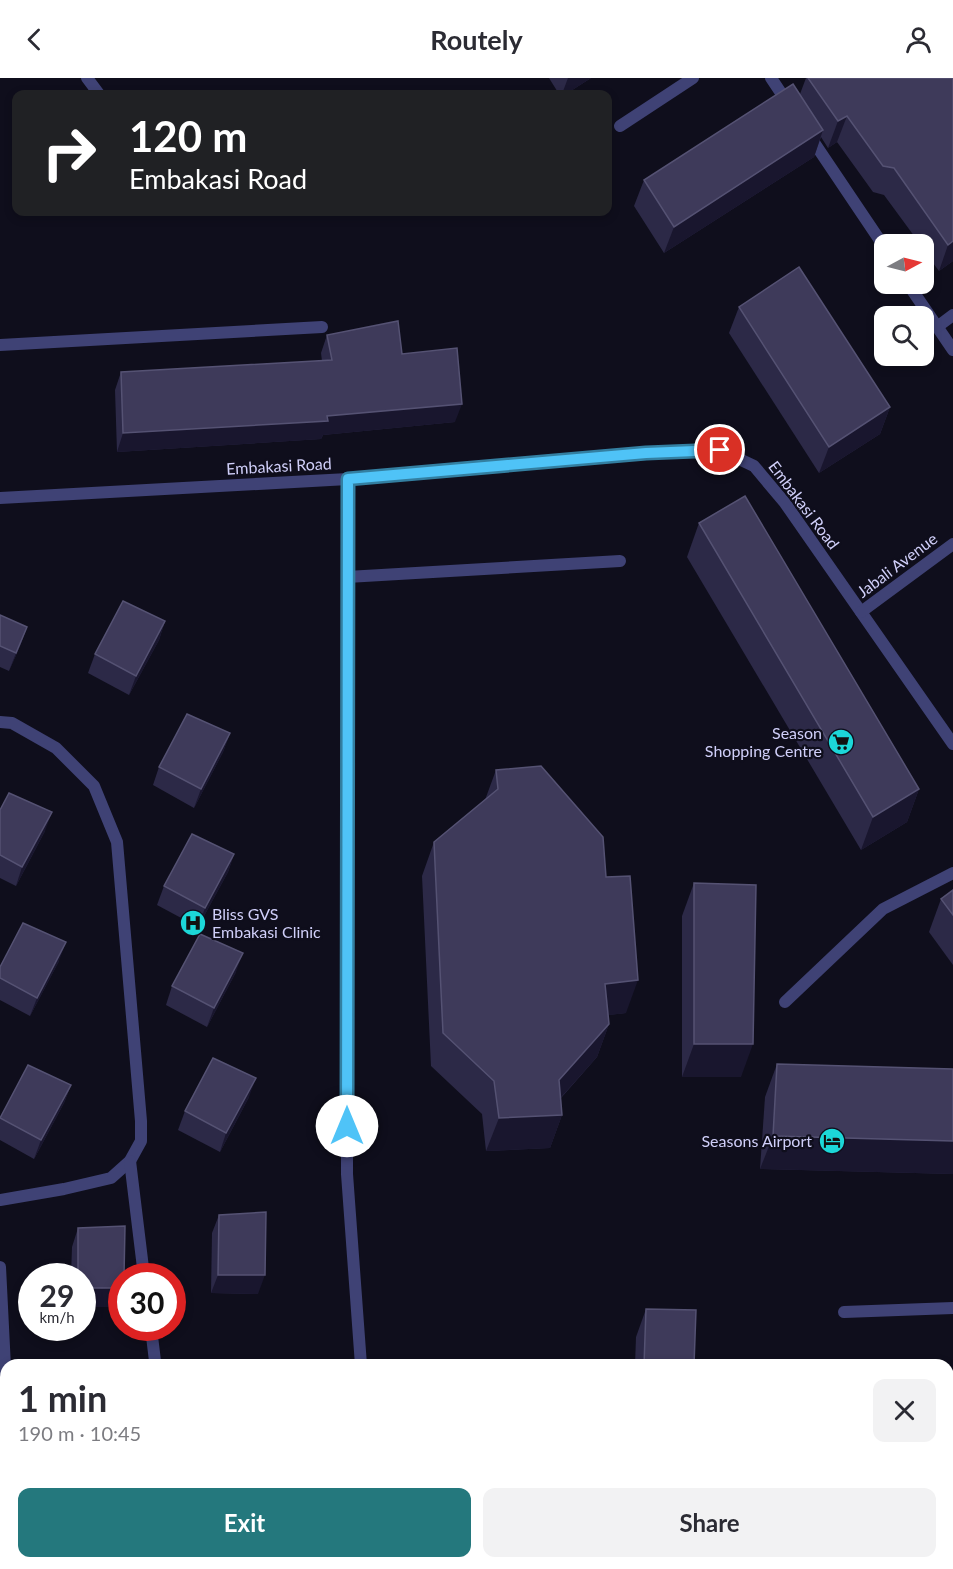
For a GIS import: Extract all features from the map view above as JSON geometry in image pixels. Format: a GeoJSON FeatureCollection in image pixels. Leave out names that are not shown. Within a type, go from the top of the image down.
{"type":"FeatureCollection","features":[{"type":"Feature","properties":{"kind":"street"},"geometry":{"type":"LineString","coordinates":[[620,126],[693,78]]}},
{"type":"Feature","properties":{"kind":"street"},"geometry":{"type":"LineString","coordinates":[[771,78],[875,234]]}},
{"type":"Feature","properties":{"kind":"street"},"geometry":{"type":"LineString","coordinates":[[915,294],[953,350]]}},
{"type":"Feature","properties":{"kind":"street"},"geometry":{"type":"LineString","coordinates":[[938,327],[953,315]]}},
{"type":"Feature","properties":{"kind":"street"},"geometry":{"type":"LineString","coordinates":[[0,345],[322,327]]}},
{"type":"Feature","properties":{"kind":"street","name":"Embakasi Road"},"geometry":{"type":"LineString","coordinates":[[0,498],[348,479],[646,453],[720,450],[754,466],[785,503],[953,744]]}},
{"type":"Feature","properties":{"kind":"street"},"geometry":{"type":"LineString","coordinates":[[348,479],[347,1174],[361,1359]]}},
{"type":"Feature","properties":{"kind":"street","name":"Jabali Avenue"},"geometry":{"type":"LineString","coordinates":[[861,612],[953,544]]}},
{"type":"Feature","properties":{"kind":"street"},"geometry":{"type":"LineString","coordinates":[[347,577],[620,561]]}},
{"type":"Feature","properties":{"kind":"street"},"geometry":{"type":"LineString","coordinates":[[0,722],[12,723],[56,748],[94,786],[117,842],[141,1121],[141,1141],[130,1161],[111,1178],[64,1190],[0,1200]]}},
{"type":"Feature","properties":{"kind":"street"},"geometry":{"type":"LineString","coordinates":[[785,1002],[883,909],[953,873]]}},
{"type":"Feature","properties":{"kind":"street"},"geometry":{"type":"LineString","coordinates":[[130,1161],[142,1263]]}},
{"type":"Feature","properties":{"kind":"street"},"geometry":{"type":"LineString","coordinates":[[0,1267],[5,1359]]}},
{"type":"Feature","properties":{"kind":"street"},"geometry":{"type":"LineString","coordinates":[[843,1312],[953,1308]]}},
{"type":"Feature","properties":{"kind":"street"},"geometry":{"type":"LineString","coordinates":[[153,1341],[155,1359]]}},
{"type":"Feature","properties":{"kind":"building"},"geometry":{"type":"Polygon","coordinates":[[[808,78],[953,78],[953,241],[948,245],[894,168],[883,166],[847,116],[838,121],[808,78]]]}},
{"type":"Feature","properties":{"kind":"building"},"geometry":{"type":"Polygon","coordinates":[[[793,84],[823,130],[674,227],[644,180],[793,84]]]}},
{"type":"Feature","properties":{"kind":"building"},"geometry":{"type":"Polygon","coordinates":[[[799,267],[890,407],[829,447],[739,307],[799,267]]]}},
{"type":"Feature","properties":{"kind":"building"},"geometry":{"type":"Polygon","coordinates":[[[398,321],[402,354],[457,348],[462,404],[327,416],[328,421],[123,433],[121,372],[332,360],[327,335],[398,321]]]}},
{"type":"Feature","properties":{"kind":"building"},"geometry":{"type":"Polygon","coordinates":[[[745,496],[919,789],[873,817],[699,523],[745,496]]]}},
{"type":"Feature","properties":{"kind":"building"},"geometry":{"type":"Polygon","coordinates":[[[123,601],[165,621],[136,676],[95,654],[123,601]]]}},
{"type":"Feature","properties":{"kind":"building"},"geometry":{"type":"Polygon","coordinates":[[[0,615],[27,627],[16,653],[0,646],[0,615]]]}},
{"type":"Feature","properties":{"kind":"building"},"geometry":{"type":"Polygon","coordinates":[[[187,714],[230,733],[201,789],[159,767],[187,714]]]}},
{"type":"Feature","properties":{"kind":"building"},"geometry":{"type":"Polygon","coordinates":[[[541,766],[603,837],[606,877],[630,876],[638,980],[605,984],[609,1024],[559,1080],[562,1115],[499,1118],[494,1081],[443,1033],[434,842],[498,789],[496,770],[541,766]]]}},
{"type":"Feature","properties":{"kind":"building"},"geometry":{"type":"Polygon","coordinates":[[[9,793],[52,812],[22,867],[0,855],[0,810],[9,793]]]}},
{"type":"Feature","properties":{"kind":"building"},"geometry":{"type":"Polygon","coordinates":[[[192,834],[234,854],[205,908],[164,886],[192,834]]]}},
{"type":"Feature","properties":{"kind":"building"},"geometry":{"type":"Polygon","coordinates":[[[694,883],[756,885],[753,1044],[694,1044],[694,883]]]}},
{"type":"Feature","properties":{"kind":"building"},"geometry":{"type":"Polygon","coordinates":[[[953,890],[953,915],[941,899],[953,890]]]}},
{"type":"Feature","properties":{"kind":"building"},"geometry":{"type":"Polygon","coordinates":[[[23,923],[66,942],[37,998],[0,978],[0,967],[23,923]]]}},
{"type":"Feature","properties":{"kind":"building"},"geometry":{"type":"Polygon","coordinates":[[[200,934],[243,953],[214,1008],[172,986],[200,934]]]}},
{"type":"Feature","properties":{"kind":"building"},"geometry":{"type":"Polygon","coordinates":[[[213,1058],[256,1078],[226,1133],[185,1111],[213,1058]]]}},
{"type":"Feature","properties":{"kind":"building"},"geometry":{"type":"Polygon","coordinates":[[[777,1064],[953,1069],[953,1141],[773,1136],[777,1064]]]}},
{"type":"Feature","properties":{"kind":"building"},"geometry":{"type":"Polygon","coordinates":[[[28,1065],[71,1085],[41,1140],[0,1118],[28,1065]]]}},
{"type":"Feature","properties":{"kind":"building"},"geometry":{"type":"Polygon","coordinates":[[[266,1212],[265,1275],[218,1275],[219,1215],[266,1212]]]}},
{"type":"Feature","properties":{"kind":"building"},"geometry":{"type":"Polygon","coordinates":[[[125,1226],[124,1263],[108,1263],[108,1288],[96,1288],[96,1263],[78,1263],[78,1228],[125,1226]]]}},
{"type":"Feature","properties":{"kind":"building"},"geometry":{"type":"Polygon","coordinates":[[[646,1309],[696,1310],[694,1359],[644,1359],[646,1309]]]}},
{"type":"Feature","properties":{"kind":"place","name":"Season Shopping Centre"},"geometry":{"type":"Point","coordinates":[841,742]}},
{"type":"Feature","properties":{"kind":"place","name":"Bliss GVS Embakasi Clinic"},"geometry":{"type":"Point","coordinates":[193,923]}},
{"type":"Feature","properties":{"kind":"place","name":"Seasons Airport"},"geometry":{"type":"Point","coordinates":[832,1141]}},
{"type":"Feature","properties":{"kind":"route"},"geometry":{"type":"LineString","coordinates":[[347,1126],[348,479],[646,453],[720,450]]}}]}
